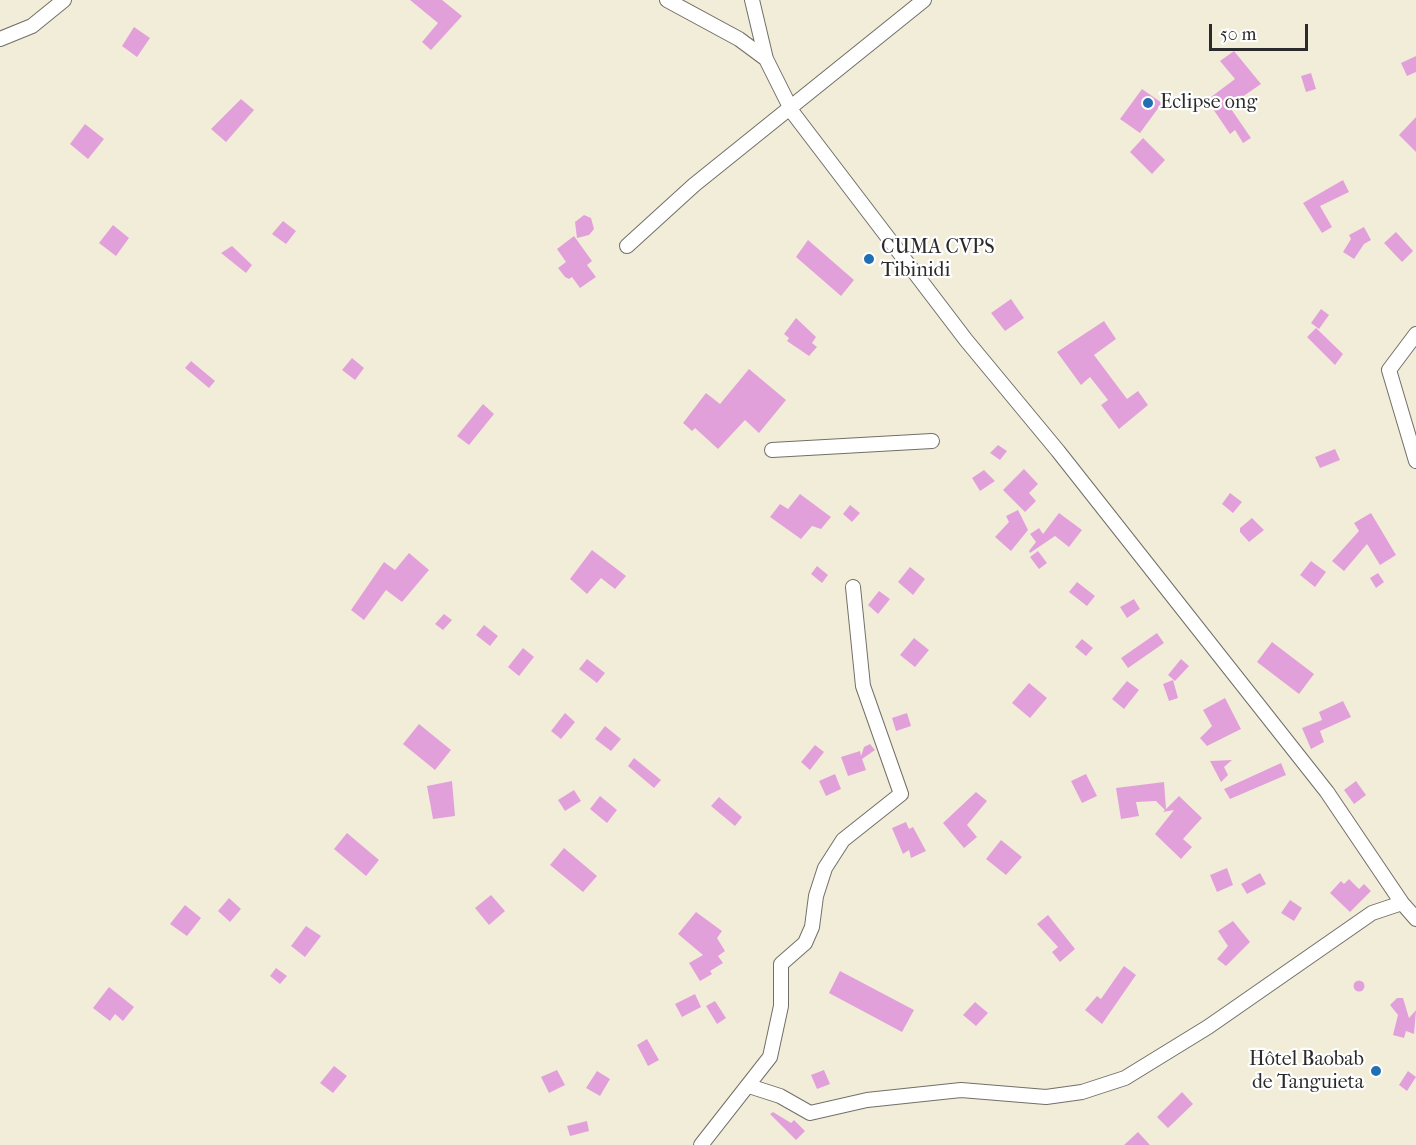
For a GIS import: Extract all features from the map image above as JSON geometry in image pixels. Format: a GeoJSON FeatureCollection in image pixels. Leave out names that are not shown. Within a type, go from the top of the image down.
{"type":"FeatureCollection","features":[{"type":"Feature","properties":{"kind":"street"},"geometry":{"type":"LineString","coordinates":[[0,39],[32,26],[64,0]]}},
{"type":"Feature","properties":{"kind":"street"},"geometry":{"type":"LineString","coordinates":[[667,0],[739,39],[766,59]]}},
{"type":"Feature","properties":{"kind":"street"},"geometry":{"type":"LineString","coordinates":[[752,0],[766,59],[790,108],[966,340],[1058,451],[1327,792],[1402,903],[1416,919]]}},
{"type":"Feature","properties":{"kind":"street"},"geometry":{"type":"LineString","coordinates":[[627,246],[694,185],[924,0]]}},
{"type":"Feature","properties":{"kind":"street"},"geometry":{"type":"LineString","coordinates":[[1416,334],[1389,370],[1416,461]]}},
{"type":"Feature","properties":{"kind":"street"},"geometry":{"type":"LineString","coordinates":[[772,450],[932,441]]}},
{"type":"Feature","properties":{"kind":"street"},"geometry":{"type":"LineString","coordinates":[[701,1145],[715,1124],[749,1086],[770,1057],[781,1006],[781,964],[805,943],[812,927],[816,896],[825,868],[843,840],[901,794],[863,686],[853,587]]}},
{"type":"Feature","properties":{"kind":"street"},"geometry":{"type":"LineString","coordinates":[[749,1086],[780,1096],[810,1113],[867,1100],[961,1090],[1046,1097],[1082,1092],[1125,1078],[1208,1026],[1372,913],[1402,903]]}},
{"type":"Feature","properties":{"kind":"building"},"geometry":{"type":"Polygon","coordinates":[[[410,0],[442,0],[462,16],[431,50],[422,42],[438,23],[410,0]]]}},
{"type":"Feature","properties":{"kind":"building"},"geometry":{"type":"Polygon","coordinates":[[[134,27],[150,38],[137,57],[122,46],[134,27]]]}},
{"type":"Feature","properties":{"kind":"building"},"geometry":{"type":"Polygon","coordinates":[[[1234,51],[1261,84],[1229,106],[1251,138],[1243,143],[1235,130],[1230,134],[1207,100],[1235,79],[1220,61],[1234,51]]]}},
{"type":"Feature","properties":{"kind":"building"},"geometry":{"type":"Polygon","coordinates":[[[1416,56],[1416,72],[1407,76],[1401,63],[1416,56]]]}},
{"type":"Feature","properties":{"kind":"building"},"geometry":{"type":"Polygon","coordinates":[[[1311,73],[1316,89],[1306,92],[1301,76],[1311,73]]]}},
{"type":"Feature","properties":{"kind":"building"},"geometry":{"type":"Polygon","coordinates":[[[1142,89],[1162,103],[1140,133],[1120,119],[1142,89]]]}},
{"type":"Feature","properties":{"kind":"building"},"geometry":{"type":"Polygon","coordinates":[[[241,99],[254,110],[226,142],[211,129],[241,99]]]}},
{"type":"Feature","properties":{"kind":"building"},"geometry":{"type":"Polygon","coordinates":[[[1416,117],[1416,152],[1399,135],[1416,117]]]}},
{"type":"Feature","properties":{"kind":"building"},"geometry":{"type":"Polygon","coordinates":[[[85,124],[104,139],[88,159],[70,144],[85,124]]]}},
{"type":"Feature","properties":{"kind":"building"},"geometry":{"type":"Polygon","coordinates":[[[1143,138],[1165,160],[1152,174],[1130,152],[1143,138]]]}},
{"type":"Feature","properties":{"kind":"building"},"geometry":{"type":"Polygon","coordinates":[[[1343,180],[1349,192],[1320,206],[1332,227],[1322,233],[1303,203],[1343,180]]]}},
{"type":"Feature","properties":{"kind":"building"},"geometry":{"type":"Polygon","coordinates":[[[584,215],[591,218],[594,229],[589,235],[577,238],[575,222],[584,215]]]}},
{"type":"Feature","properties":{"kind":"building"},"geometry":{"type":"Polygon","coordinates":[[[283,221],[296,231],[286,244],[272,234],[283,221]]]}},
{"type":"Feature","properties":{"kind":"building"},"geometry":{"type":"Polygon","coordinates":[[[113,225],[129,238],[116,256],[99,243],[113,225]]]}},
{"type":"Feature","properties":{"kind":"building"},"geometry":{"type":"Polygon","coordinates":[[[1364,227],[1371,240],[1364,244],[1354,259],[1343,252],[1351,239],[1349,235],[1364,227]]]}},
{"type":"Feature","properties":{"kind":"building"},"geometry":{"type":"Polygon","coordinates":[[[1396,232],[1413,251],[1402,262],[1384,243],[1396,232]]]}},
{"type":"Feature","properties":{"kind":"building"},"geometry":{"type":"Polygon","coordinates":[[[574,236],[592,261],[587,265],[596,277],[580,288],[572,277],[569,279],[565,277],[558,268],[566,262],[557,249],[574,236]]]}},
{"type":"Feature","properties":{"kind":"building"},"geometry":{"type":"Polygon","coordinates":[[[808,240],[854,280],[841,296],[796,257],[808,240]]]}},
{"type":"Feature","properties":{"kind":"building"},"geometry":{"type":"Polygon","coordinates":[[[232,246],[252,265],[246,273],[221,253],[232,246]]]}},
{"type":"Feature","properties":{"kind":"building"},"geometry":{"type":"Polygon","coordinates":[[[1011,299],[1024,318],[1005,331],[991,313],[1011,299]]]}},
{"type":"Feature","properties":{"kind":"building"},"geometry":{"type":"Polygon","coordinates":[[[1321,309],[1329,315],[1319,329],[1311,323],[1321,309]]]}},
{"type":"Feature","properties":{"kind":"building"},"geometry":{"type":"Polygon","coordinates":[[[796,318],[816,337],[812,343],[817,347],[809,356],[787,341],[789,338],[784,334],[796,318]]]}},
{"type":"Feature","properties":{"kind":"building"},"geometry":{"type":"Polygon","coordinates":[[[1104,321],[1116,339],[1094,355],[1127,399],[1138,391],[1148,405],[1119,429],[1101,405],[1108,400],[1090,377],[1081,385],[1057,352],[1104,321]]]}},
{"type":"Feature","properties":{"kind":"building"},"geometry":{"type":"Polygon","coordinates":[[[1316,328],[1343,354],[1335,365],[1307,337],[1316,328]]]}},
{"type":"Feature","properties":{"kind":"building"},"geometry":{"type":"Polygon","coordinates":[[[352,358],[364,368],[355,380],[342,370],[352,358]]]}},
{"type":"Feature","properties":{"kind":"building"},"geometry":{"type":"Polygon","coordinates":[[[191,361],[215,381],[209,388],[185,368],[191,361]]]}},
{"type":"Feature","properties":{"kind":"building"},"geometry":{"type":"Polygon","coordinates":[[[749,369],[786,400],[759,433],[745,420],[718,449],[695,428],[692,431],[683,423],[706,393],[720,404],[749,369]]]}},
{"type":"Feature","properties":{"kind":"building"},"geometry":{"type":"Polygon","coordinates":[[[483,404],[494,414],[469,445],[457,436],[483,404]]]}},
{"type":"Feature","properties":{"kind":"building"},"geometry":{"type":"Polygon","coordinates":[[[998,445],[1007,451],[1000,460],[990,453],[998,445]]]}},
{"type":"Feature","properties":{"kind":"building"},"geometry":{"type":"Polygon","coordinates":[[[1335,449],[1340,460],[1320,468],[1315,457],[1335,449]]]}},
{"type":"Feature","properties":{"kind":"building"},"geometry":{"type":"Polygon","coordinates":[[[1024,469],[1038,484],[1029,493],[1036,501],[1025,512],[1003,490],[1024,469]]]}},
{"type":"Feature","properties":{"kind":"building"},"geometry":{"type":"Polygon","coordinates":[[[984,470],[995,481],[980,491],[972,478],[984,470]]]}},
{"type":"Feature","properties":{"kind":"building"},"geometry":{"type":"Polygon","coordinates":[[[1230,493],[1242,502],[1233,513],[1222,504],[1230,493]]]}},
{"type":"Feature","properties":{"kind":"building"},"geometry":{"type":"Polygon","coordinates":[[[800,494],[831,517],[821,529],[812,526],[801,539],[770,517],[780,504],[788,509],[800,494]]]}},
{"type":"Feature","properties":{"kind":"building"},"geometry":{"type":"Polygon","coordinates":[[[850,505],[860,513],[852,522],[843,514],[850,505]]]}},
{"type":"Feature","properties":{"kind":"building"},"geometry":{"type":"Polygon","coordinates":[[[1018,510],[1028,530],[1011,551],[995,537],[1009,522],[1006,516],[1018,510]]]}},
{"type":"Feature","properties":{"kind":"building"},"geometry":{"type":"Polygon","coordinates":[[[1059,513],[1082,530],[1069,547],[1055,536],[1030,553],[1029,551],[1036,542],[1030,534],[1039,528],[1043,534],[1059,513]]]}},
{"type":"Feature","properties":{"kind":"building"},"geometry":{"type":"Polygon","coordinates":[[[1371,513],[1396,555],[1380,565],[1367,544],[1344,571],[1332,561],[1359,531],[1354,523],[1371,513]]]}},
{"type":"Feature","properties":{"kind":"building"},"geometry":{"type":"Polygon","coordinates":[[[1252,518],[1264,530],[1249,542],[1240,532],[1240,528],[1252,518]]]}},
{"type":"Feature","properties":{"kind":"building"},"geometry":{"type":"Polygon","coordinates":[[[592,550],[626,576],[615,589],[601,578],[587,594],[570,579],[592,550]]]}},
{"type":"Feature","properties":{"kind":"building"},"geometry":{"type":"Polygon","coordinates":[[[1038,551],[1047,563],[1039,569],[1030,557],[1038,551]]]}},
{"type":"Feature","properties":{"kind":"building"},"geometry":{"type":"Polygon","coordinates":[[[409,553],[429,570],[402,602],[386,590],[364,620],[351,610],[384,562],[395,570],[409,553]]]}},
{"type":"Feature","properties":{"kind":"building"},"geometry":{"type":"Polygon","coordinates":[[[1311,561],[1326,572],[1315,587],[1300,575],[1311,561]]]}},
{"type":"Feature","properties":{"kind":"building"},"geometry":{"type":"Polygon","coordinates":[[[817,566],[828,575],[822,583],[811,574],[817,566]]]}},
{"type":"Feature","properties":{"kind":"building"},"geometry":{"type":"Polygon","coordinates":[[[910,567],[925,579],[913,595],[898,582],[910,567]]]}},
{"type":"Feature","properties":{"kind":"building"},"geometry":{"type":"Polygon","coordinates":[[[1378,573],[1384,582],[1376,588],[1370,578],[1378,573]]]}},
{"type":"Feature","properties":{"kind":"building"},"geometry":{"type":"Polygon","coordinates":[[[1077,582],[1095,596],[1087,606],[1069,592],[1077,582]]]}},
{"type":"Feature","properties":{"kind":"building"},"geometry":{"type":"Polygon","coordinates":[[[879,591],[890,599],[878,614],[868,605],[879,591]]]}},
{"type":"Feature","properties":{"kind":"building"},"geometry":{"type":"Polygon","coordinates":[[[1134,599],[1140,609],[1127,618],[1120,607],[1134,599]]]}},
{"type":"Feature","properties":{"kind":"building"},"geometry":{"type":"Polygon","coordinates":[[[444,614],[452,620],[443,630],[435,624],[444,614]]]}},
{"type":"Feature","properties":{"kind":"building"},"geometry":{"type":"Polygon","coordinates":[[[484,625],[498,636],[490,646],[476,635],[484,625]]]}},
{"type":"Feature","properties":{"kind":"building"},"geometry":{"type":"Polygon","coordinates":[[[1157,633],[1164,643],[1128,668],[1121,658],[1157,633]]]}},
{"type":"Feature","properties":{"kind":"building"},"geometry":{"type":"Polygon","coordinates":[[[914,638],[929,650],[915,667],[900,655],[914,638]]]}},
{"type":"Feature","properties":{"kind":"building"},"geometry":{"type":"Polygon","coordinates":[[[1082,639],[1093,648],[1086,656],[1075,647],[1082,639]]]}},
{"type":"Feature","properties":{"kind":"building"},"geometry":{"type":"Polygon","coordinates":[[[1272,642],[1314,674],[1299,694],[1257,662],[1272,642]]]}},
{"type":"Feature","properties":{"kind":"building"},"geometry":{"type":"Polygon","coordinates":[[[523,648],[534,657],[519,676],[508,667],[523,648]]]}},
{"type":"Feature","properties":{"kind":"building"},"geometry":{"type":"Polygon","coordinates":[[[587,659],[605,673],[597,683],[579,669],[587,659]]]}},
{"type":"Feature","properties":{"kind":"building"},"geometry":{"type":"Polygon","coordinates":[[[1181,659],[1189,666],[1175,681],[1168,675],[1181,659]]]}},
{"type":"Feature","properties":{"kind":"building"},"geometry":{"type":"Polygon","coordinates":[[[1173,680],[1178,698],[1169,701],[1163,684],[1173,680]]]}},
{"type":"Feature","properties":{"kind":"building"},"geometry":{"type":"Polygon","coordinates":[[[1127,681],[1139,690],[1124,709],[1112,699],[1127,681]]]}},
{"type":"Feature","properties":{"kind":"building"},"geometry":{"type":"Polygon","coordinates":[[[1029,683],[1047,698],[1030,718],[1012,703],[1029,683]]]}},
{"type":"Feature","properties":{"kind":"building"},"geometry":{"type":"Polygon","coordinates":[[[1225,698],[1241,729],[1207,746],[1200,738],[1212,726],[1203,710],[1225,698]]]}},
{"type":"Feature","properties":{"kind":"building"},"geometry":{"type":"Polygon","coordinates":[[[1343,701],[1351,717],[1320,731],[1324,742],[1311,749],[1302,728],[1322,720],[1319,712],[1343,701]]]}},
{"type":"Feature","properties":{"kind":"building"},"geometry":{"type":"Polygon","coordinates":[[[565,713],[575,722],[561,739],[551,731],[565,713]]]}},
{"type":"Feature","properties":{"kind":"building"},"geometry":{"type":"Polygon","coordinates":[[[907,713],[911,726],[896,731],[892,718],[907,713]]]}},
{"type":"Feature","properties":{"kind":"building"},"geometry":{"type":"Polygon","coordinates":[[[419,724],[451,750],[435,770],[403,744],[419,724]]]}},
{"type":"Feature","properties":{"kind":"building"},"geometry":{"type":"Polygon","coordinates":[[[605,726],[621,739],[611,751],[595,739],[605,726]]]}},
{"type":"Feature","properties":{"kind":"building"},"geometry":{"type":"Polygon","coordinates":[[[870,744],[875,750],[862,759],[866,770],[848,776],[841,757],[860,751],[861,756],[864,747],[870,744]]]}},
{"type":"Feature","properties":{"kind":"building"},"geometry":{"type":"Polygon","coordinates":[[[815,745],[824,752],[810,770],[801,762],[815,745]]]}},
{"type":"Feature","properties":{"kind":"building"},"geometry":{"type":"Polygon","coordinates":[[[634,758],[661,780],[654,788],[628,766],[634,758]]]}},
{"type":"Feature","properties":{"kind":"building"},"geometry":{"type":"Polygon","coordinates":[[[1232,760],[1224,767],[1228,775],[1221,782],[1210,761],[1232,760]]]}},
{"type":"Feature","properties":{"kind":"building"},"geometry":{"type":"Polygon","coordinates":[[[1281,763],[1286,775],[1230,799],[1224,789],[1281,763]]]}},
{"type":"Feature","properties":{"kind":"building"},"geometry":{"type":"Polygon","coordinates":[[[835,774],[841,789],[826,796],[819,781],[835,774]]]}},
{"type":"Feature","properties":{"kind":"building"},"geometry":{"type":"Polygon","coordinates":[[[1086,774],[1097,796],[1082,803],[1071,781],[1086,774]]]}},
{"type":"Feature","properties":{"kind":"building"},"geometry":{"type":"Polygon","coordinates":[[[452,781],[455,816],[433,819],[427,786],[452,781]]]}},
{"type":"Feature","properties":{"kind":"building"},"geometry":{"type":"Polygon","coordinates":[[[1356,781],[1366,795],[1354,804],[1344,790],[1356,781]]]}},
{"type":"Feature","properties":{"kind":"building"},"geometry":{"type":"Polygon","coordinates":[[[1164,782],[1166,809],[1179,796],[1202,818],[1183,839],[1192,847],[1181,859],[1155,834],[1174,810],[1163,812],[1165,810],[1156,801],[1136,802],[1139,816],[1121,819],[1116,788],[1164,782]]]}},
{"type":"Feature","properties":{"kind":"building"},"geometry":{"type":"Polygon","coordinates":[[[574,790],[581,801],[565,811],[558,800],[574,790]]]}},
{"type":"Feature","properties":{"kind":"building"},"geometry":{"type":"Polygon","coordinates":[[[976,792],[987,801],[967,825],[977,837],[964,848],[943,823],[976,792]]]}},
{"type":"Feature","properties":{"kind":"building"},"geometry":{"type":"Polygon","coordinates":[[[600,796],[617,810],[607,823],[590,809],[600,796]]]}},
{"type":"Feature","properties":{"kind":"building"},"geometry":{"type":"Polygon","coordinates":[[[719,797],[742,817],[735,826],[711,806],[719,797]]]}},
{"type":"Feature","properties":{"kind":"building"},"geometry":{"type":"Polygon","coordinates":[[[906,822],[909,829],[913,827],[926,851],[911,858],[909,850],[903,854],[892,828],[906,822]]]}},
{"type":"Feature","properties":{"kind":"building"},"geometry":{"type":"Polygon","coordinates":[[[347,833],[379,860],[366,876],[334,849],[347,833]]]}},
{"type":"Feature","properties":{"kind":"building"},"geometry":{"type":"Polygon","coordinates":[[[1001,840],[1022,857],[1006,875],[986,859],[1001,840]]]}},
{"type":"Feature","properties":{"kind":"building"},"geometry":{"type":"Polygon","coordinates":[[[564,848],[597,876],[583,892],[550,865],[564,848]]]}},
{"type":"Feature","properties":{"kind":"building"},"geometry":{"type":"Polygon","coordinates":[[[1227,868],[1233,885],[1217,892],[1210,875],[1227,868]]]}},
{"type":"Feature","properties":{"kind":"building"},"geometry":{"type":"Polygon","coordinates":[[[1260,873],[1266,884],[1247,894],[1241,884],[1260,873]]]}},
{"type":"Feature","properties":{"kind":"building"},"geometry":{"type":"Polygon","coordinates":[[[1349,879],[1359,889],[1364,884],[1371,891],[1350,912],[1330,893],[1341,881],[1344,884],[1349,879]]]}},
{"type":"Feature","properties":{"kind":"building"},"geometry":{"type":"Polygon","coordinates":[[[491,895],[505,911],[489,925],[475,908],[491,895]]]}},
{"type":"Feature","properties":{"kind":"building"},"geometry":{"type":"Polygon","coordinates":[[[229,898],[241,909],[230,922],[218,911],[229,898]]]}},
{"type":"Feature","properties":{"kind":"building"},"geometry":{"type":"Polygon","coordinates":[[[1290,900],[1302,908],[1294,921],[1281,913],[1290,900]]]}},
{"type":"Feature","properties":{"kind":"building"},"geometry":{"type":"Polygon","coordinates":[[[185,905],[201,918],[187,936],[170,924],[185,905]]]}},
{"type":"Feature","properties":{"kind":"building"},"geometry":{"type":"Polygon","coordinates":[[[696,912],[722,931],[717,938],[725,951],[718,956],[723,963],[710,971],[712,974],[700,981],[689,963],[703,955],[678,934],[696,912]]]}},
{"type":"Feature","properties":{"kind":"building"},"geometry":{"type":"Polygon","coordinates":[[[1048,915],[1075,949],[1060,962],[1052,952],[1058,947],[1037,924],[1048,915]]]}},
{"type":"Feature","properties":{"kind":"building"},"geometry":{"type":"Polygon","coordinates":[[[1233,921],[1250,942],[1226,966],[1217,959],[1228,946],[1218,931],[1233,921]]]}},
{"type":"Feature","properties":{"kind":"building"},"geometry":{"type":"Polygon","coordinates":[[[306,926],[321,936],[305,957],[291,946],[306,926]]]}},
{"type":"Feature","properties":{"kind":"building"},"geometry":{"type":"Polygon","coordinates":[[[1124,966],[1136,975],[1102,1024],[1085,1010],[1097,996],[1101,999],[1124,966]]]}},
{"type":"Feature","properties":{"kind":"building"},"geometry":{"type":"Polygon","coordinates":[[[276,968],[287,976],[280,984],[270,976],[276,968]]]}},
{"type":"Feature","properties":{"kind":"building"},"geometry":{"type":"Polygon","coordinates":[[[840,971],[914,1010],[902,1032],[829,993],[840,971]]]}},
{"type":"Feature","properties":{"kind":"building"},"geometry":{"type":"Polygon","coordinates":[[[1359,980],[1365,986],[1359,992],[1353,986],[1359,980]]]}},
{"type":"Feature","properties":{"kind":"building"},"geometry":{"type":"Polygon","coordinates":[[[109,987],[134,1007],[123,1021],[115,1014],[110,1021],[93,1008],[109,987]]]}},
{"type":"Feature","properties":{"kind":"building"},"geometry":{"type":"Polygon","coordinates":[[[695,994],[701,1007],[682,1017],[675,1004],[695,994]]]}},
{"type":"Feature","properties":{"kind":"building"},"geometry":{"type":"Polygon","coordinates":[[[1397,998],[1403,998],[1409,1018],[1416,1010],[1414,1034],[1406,1031],[1404,1038],[1393,1035],[1398,1015],[1390,1005],[1397,998]]]}},
{"type":"Feature","properties":{"kind":"building"},"geometry":{"type":"Polygon","coordinates":[[[715,1001],[726,1018],[717,1024],[706,1006],[715,1001]]]}},
{"type":"Feature","properties":{"kind":"building"},"geometry":{"type":"Polygon","coordinates":[[[975,1002],[988,1013],[976,1026],[963,1015],[975,1002]]]}},
{"type":"Feature","properties":{"kind":"building"},"geometry":{"type":"Polygon","coordinates":[[[647,1039],[659,1060],[648,1066],[637,1045],[647,1039]]]}},
{"type":"Feature","properties":{"kind":"building"},"geometry":{"type":"Polygon","coordinates":[[[334,1066],[347,1076],[333,1093],[320,1083],[334,1066]]]}},
{"type":"Feature","properties":{"kind":"building"},"geometry":{"type":"Polygon","coordinates":[[[557,1070],[565,1085],[549,1093],[541,1077],[557,1070]]]}},
{"type":"Feature","properties":{"kind":"building"},"geometry":{"type":"Polygon","coordinates":[[[824,1070],[830,1084],[817,1089],[811,1075],[824,1070]]]}},
{"type":"Feature","properties":{"kind":"building"},"geometry":{"type":"Polygon","coordinates":[[[597,1071],[610,1079],[600,1096],[586,1088],[597,1071]]]}},
{"type":"Feature","properties":{"kind":"building"},"geometry":{"type":"Polygon","coordinates":[[[1408,1071],[1416,1077],[1407,1091],[1399,1085],[1408,1071]]]}},
{"type":"Feature","properties":{"kind":"building"},"geometry":{"type":"Polygon","coordinates":[[[1182,1092],[1193,1104],[1168,1128],[1157,1117],[1182,1092]]]}},
{"type":"Feature","properties":{"kind":"building"},"geometry":{"type":"Polygon","coordinates":[[[773,1112],[791,1123],[794,1120],[805,1131],[796,1140],[770,1114],[773,1112]]]}},
{"type":"Feature","properties":{"kind":"building"},"geometry":{"type":"Polygon","coordinates":[[[587,1121],[589,1131],[570,1136],[567,1126],[587,1121]]]}},
{"type":"Feature","properties":{"kind":"building"},"geometry":{"type":"Polygon","coordinates":[[[1138,1132],[1150,1145],[1124,1145],[1138,1132]]]}},
{"type":"Feature","properties":{"kind":"place","name":"Eclipse ong"},"geometry":{"type":"Point","coordinates":[1148,103]}},
{"type":"Feature","properties":{"kind":"place","name":"CUMA CVPS Tibinidi"},"geometry":{"type":"Point","coordinates":[869,259]}},
{"type":"Feature","properties":{"kind":"place","name":"Hôtel Baobab de Tanguieta"},"geometry":{"type":"Point","coordinates":[1376,1071]}}]}
